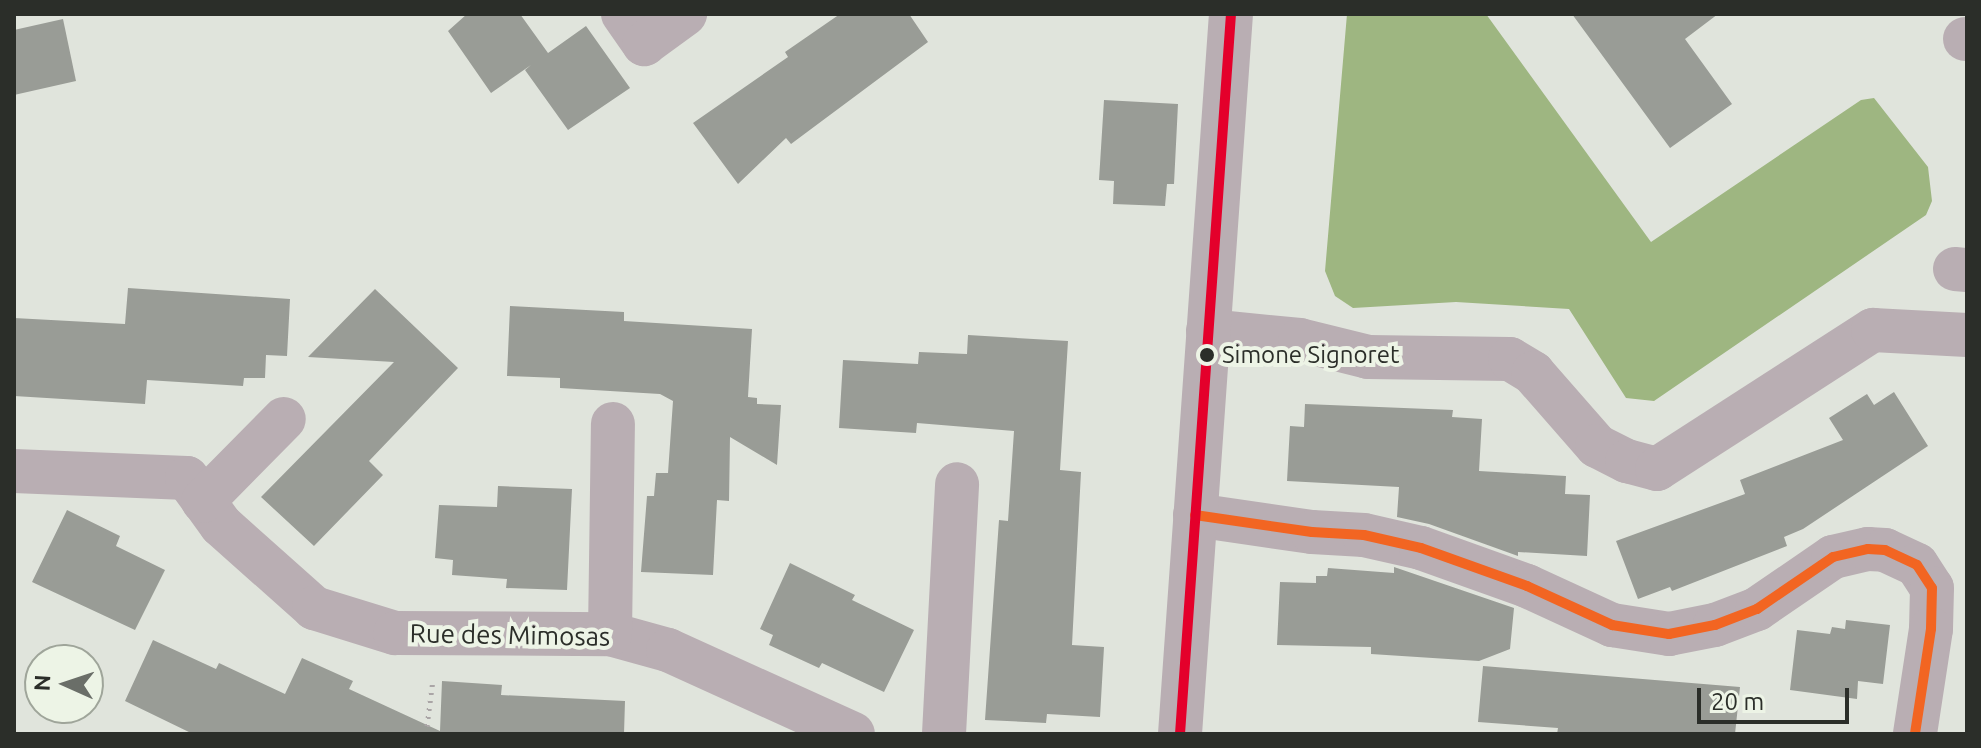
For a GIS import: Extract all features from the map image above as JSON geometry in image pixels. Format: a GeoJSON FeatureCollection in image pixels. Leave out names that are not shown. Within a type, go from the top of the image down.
{"type":"FeatureCollection","features":[{"type":"Feature","properties":{"kind":"street"},"geometry":{"type":"LineString","coordinates":[[623,14],[644,44],[685,14]]}},
{"type":"Feature","properties":{"kind":"street"},"geometry":{"type":"LineString","coordinates":[[1180,734],[1231,14]]}},
{"type":"Feature","properties":{"kind":"street"},"geometry":{"type":"LineString","coordinates":[[1208,331],[1300,340],[1368,357],[1471,356],[1510,359],[1533,373],[1597,446],[1627,461],[1657,469],[1873,330],[1967,335]]}},
{"type":"Feature","properties":{"kind":"street"},"geometry":{"type":"LineString","coordinates":[[203,501],[284,419]]}},
{"type":"Feature","properties":{"kind":"street"},"geometry":{"type":"LineString","coordinates":[[610,634],[613,424]]}},
{"type":"Feature","properties":{"kind":"street","name":"Rue des Mimosas"},"geometry":{"type":"LineString","coordinates":[[14,471],[187,478],[221,525],[314,608],[395,633],[610,634],[668,650],[853,734]]}},
{"type":"Feature","properties":{"kind":"street"},"geometry":{"type":"LineString","coordinates":[[944,734],[957,484]]}},
{"type":"Feature","properties":{"kind":"street"},"geometry":{"type":"LineString","coordinates":[[1195,515],[1312,532],[1364,535],[1421,548],[1527,586],[1612,625],[1669,634],[1715,625],[1757,609],[1833,557],[1868,549],[1885,550],[1917,565],[1932,588],[1931,629],[1915,734]]}},
{"type":"Feature","properties":{"kind":"shaded area"},"geometry":{"type":"Polygon","coordinates":[[[1347,14],[1486,14],[1651,242],[1861,100],[1874,98],[1928,167],[1932,201],[1926,215],[1654,401],[1626,398],[1569,309],[1456,302],[1353,308],[1335,296],[1325,271],[1347,14]]]}},
{"type":"Feature","properties":{"kind":"building"},"geometry":{"type":"Polygon","coordinates":[[[467,14],[520,14],[548,53],[586,26],[630,88],[568,130],[525,70],[531,65],[491,93],[448,31],[467,14]]]}},
{"type":"Feature","properties":{"kind":"building"},"geometry":{"type":"Polygon","coordinates":[[[840,14],[909,14],[928,42],[791,144],[786,138],[738,184],[693,123],[788,57],[785,52],[840,14]]]}},
{"type":"Feature","properties":{"kind":"building"},"geometry":{"type":"Polygon","coordinates":[[[1572,14],[1718,14],[1685,39],[1732,104],[1670,148],[1572,14]]]}},
{"type":"Feature","properties":{"kind":"building"},"geometry":{"type":"Polygon","coordinates":[[[63,19],[76,81],[14,95],[14,30],[63,19]]]}},
{"type":"Feature","properties":{"kind":"building"},"geometry":{"type":"Polygon","coordinates":[[[1104,100],[1178,104],[1174,184],[1167,184],[1165,206],[1113,204],[1114,181],[1099,180],[1104,100]]]}},
{"type":"Feature","properties":{"kind":"building"},"geometry":{"type":"Polygon","coordinates":[[[128,288],[290,299],[287,356],[266,355],[265,378],[244,378],[243,386],[147,380],[145,404],[14,396],[14,318],[125,324],[128,288]]]}},
{"type":"Feature","properties":{"kind":"building"},"geometry":{"type":"Polygon","coordinates":[[[375,289],[458,368],[369,461],[383,475],[314,546],[261,497],[394,362],[308,357],[375,289]]]}},
{"type":"Feature","properties":{"kind":"building"},"geometry":{"type":"Polygon","coordinates":[[[510,306],[624,312],[624,321],[752,329],[748,397],[757,398],[757,404],[781,405],[777,465],[730,437],[729,501],[717,500],[713,575],[641,572],[647,496],[654,496],[656,473],[668,473],[673,401],[660,394],[560,388],[560,378],[507,376],[510,306]]]}},
{"type":"Feature","properties":{"kind":"building"},"geometry":{"type":"Polygon","coordinates":[[[968,335],[1068,341],[1060,470],[1081,472],[1072,645],[1104,647],[1100,717],[1047,714],[1046,723],[985,720],[999,520],[1008,521],[1014,431],[917,423],[916,433],[839,428],[843,360],[918,364],[919,352],[967,354],[968,335]]]}},
{"type":"Feature","properties":{"kind":"building"},"geometry":{"type":"Polygon","coordinates":[[[1894,392],[1928,446],[1803,529],[1784,537],[1787,546],[1672,591],[1670,587],[1638,599],[1616,541],[1745,494],[1740,480],[1843,440],[1829,418],[1867,394],[1874,405],[1894,392]]]}},
{"type":"Feature","properties":{"kind":"building"},"geometry":{"type":"Polygon","coordinates":[[[1305,404],[1453,410],[1452,417],[1482,419],[1479,471],[1566,476],[1565,494],[1590,495],[1587,556],[1518,552],[1518,556],[1429,524],[1397,517],[1399,487],[1287,481],[1290,426],[1304,427],[1305,404]]]}},
{"type":"Feature","properties":{"kind":"building"},"geometry":{"type":"Polygon","coordinates":[[[498,486],[572,489],[567,590],[506,588],[507,579],[452,575],[453,560],[435,558],[439,505],[497,507],[498,486]]]}},
{"type":"Feature","properties":{"kind":"building"},"geometry":{"type":"Polygon","coordinates":[[[67,510],[120,536],[116,546],[165,570],[135,630],[32,582],[67,510]]]}},
{"type":"Feature","properties":{"kind":"building"},"geometry":{"type":"Polygon","coordinates":[[[790,563],[855,595],[852,600],[914,630],[884,692],[822,663],[819,668],[769,645],[773,635],[760,629],[790,563]]]}},
{"type":"Feature","properties":{"kind":"building"},"geometry":{"type":"Polygon","coordinates":[[[1394,567],[1514,608],[1510,649],[1479,661],[1371,654],[1371,647],[1277,645],[1280,582],[1316,583],[1316,576],[1327,576],[1328,568],[1394,573],[1394,567]]]}},
{"type":"Feature","properties":{"kind":"building"},"geometry":{"type":"Polygon","coordinates":[[[1846,620],[1890,625],[1883,684],[1858,681],[1857,699],[1790,690],[1797,630],[1830,634],[1832,627],[1845,629],[1846,620]]]}},
{"type":"Feature","properties":{"kind":"building"},"geometry":{"type":"Polygon","coordinates":[[[153,640],[216,669],[219,663],[285,694],[302,658],[353,681],[349,689],[440,731],[442,681],[502,685],[501,695],[625,701],[624,734],[193,734],[125,701],[153,640]]]}},
{"type":"Feature","properties":{"kind":"building"},"geometry":{"type":"Polygon","coordinates":[[[1483,666],[1740,687],[1735,734],[1557,734],[1558,728],[1478,722],[1483,666]]]}},
{"type":"Feature","properties":{"kind":"transit line"},"geometry":{"type":"LineString","coordinates":[[1180,734],[1231,14]]}},
{"type":"Feature","properties":{"kind":"transit line"},"geometry":{"type":"LineString","coordinates":[[1195,515],[1312,532],[1364,535],[1421,548],[1527,586],[1612,625],[1669,634],[1715,625],[1757,609],[1833,557],[1868,549],[1885,550],[1917,565],[1932,588],[1931,629],[1915,734]]}},
{"type":"Feature","properties":{"kind":"place","name":"Simone Signoret"},"geometry":{"type":"Point","coordinates":[1207,355]}}]}
